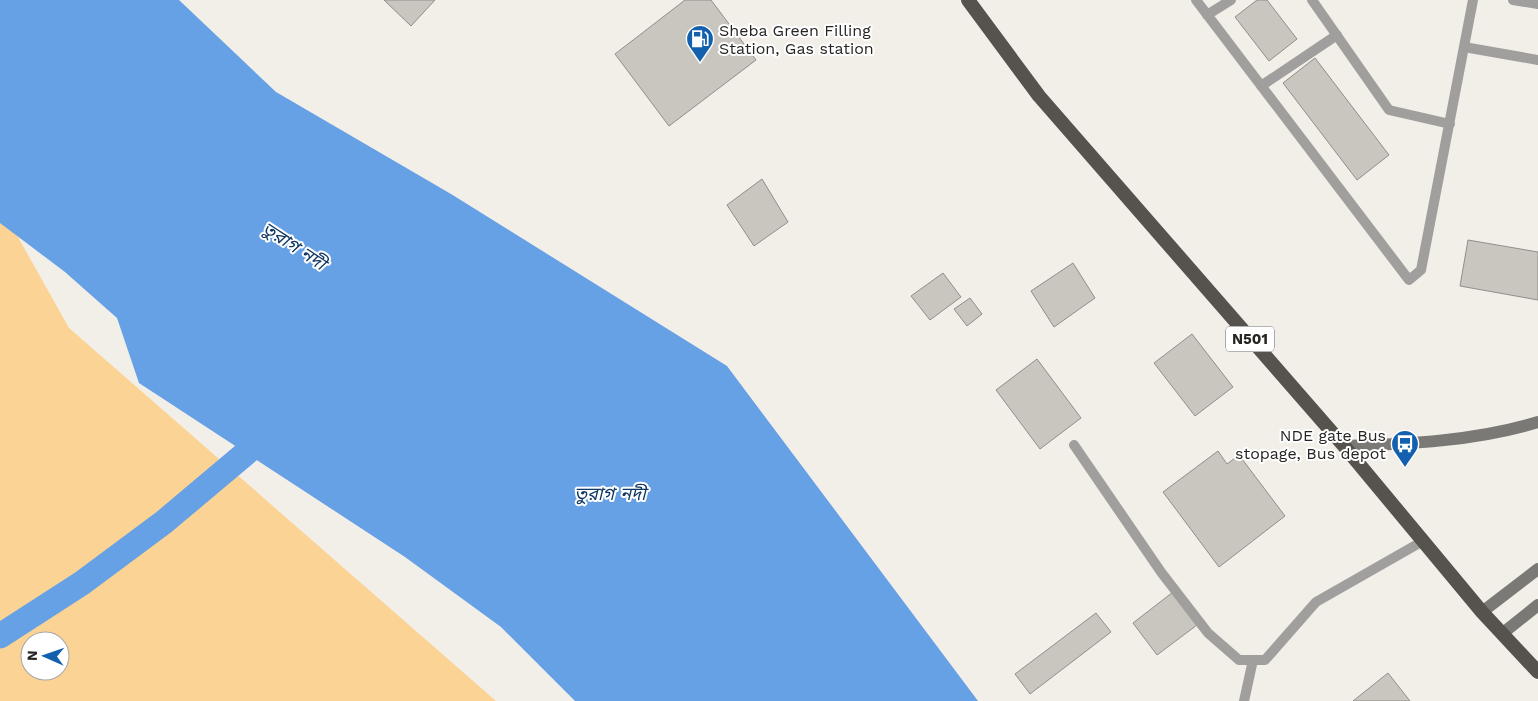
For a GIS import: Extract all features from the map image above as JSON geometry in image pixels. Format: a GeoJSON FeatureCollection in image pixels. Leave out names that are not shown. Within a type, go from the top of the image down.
{"type":"FeatureCollection","features":[{"type":"Feature","properties":{"kind":"highway","name":"N501"},"geometry":{"type":"LineString","coordinates":[[968,0],[1039,96],[1344,446],[1482,612],[1538,672]]}},
{"type":"Feature","properties":{"kind":"main road"},"geometry":{"type":"LineString","coordinates":[[1344,446],[1396,445],[1442,440],[1480,435],[1538,422]]}},
{"type":"Feature","properties":{"kind":"main road"},"geometry":{"type":"LineString","coordinates":[[1482,612],[1538,569]]}},
{"type":"Feature","properties":{"kind":"main road"},"geometry":{"type":"LineString","coordinates":[[1503,633],[1538,605]]}},
{"type":"Feature","properties":{"kind":"lane"},"geometry":{"type":"LineString","coordinates":[[1196,0],[1410,280],[1421,270],[1473,0]]}},
{"type":"Feature","properties":{"kind":"lane"},"geometry":{"type":"LineString","coordinates":[[1207,15],[1231,0]]}},
{"type":"Feature","properties":{"kind":"lane"},"geometry":{"type":"LineString","coordinates":[[1312,0],[1389,110],[1450,124]]}},
{"type":"Feature","properties":{"kind":"lane"},"geometry":{"type":"LineString","coordinates":[[1513,0],[1538,4]]}},
{"type":"Feature","properties":{"kind":"lane"},"geometry":{"type":"LineString","coordinates":[[1261,86],[1337,35]]}},
{"type":"Feature","properties":{"kind":"lane"},"geometry":{"type":"LineString","coordinates":[[1464,47],[1538,60]]}},
{"type":"Feature","properties":{"kind":"lane"},"geometry":{"type":"LineString","coordinates":[[1074,445],[1161,572],[1208,633],[1239,660],[1265,660],[1316,602],[1423,541]]}},
{"type":"Feature","properties":{"kind":"lane"},"geometry":{"type":"LineString","coordinates":[[1244,701],[1253,660]]}},
{"type":"Feature","properties":{"kind":"shaded area"},"geometry":{"type":"Polygon","coordinates":[[[0,205],[69,328],[496,701],[0,701],[0,205]]]}},
{"type":"Feature","properties":{"kind":"water","name":"তুরাগ নদী"},"geometry":{"type":"Polygon","coordinates":[[[0,0],[179,0],[276,92],[451,194],[727,366],[978,701],[575,701],[501,627],[405,557],[139,383],[117,318],[65,272],[0,223],[0,0]]]}},
{"type":"Feature","properties":{"kind":"building"},"geometry":{"type":"Polygon","coordinates":[[[384,0],[435,0],[411,26],[384,0]]]}},
{"type":"Feature","properties":{"kind":"building"},"geometry":{"type":"Polygon","coordinates":[[[685,0],[711,0],[756,60],[669,126],[615,54],[685,0]]]}},
{"type":"Feature","properties":{"kind":"building"},"geometry":{"type":"Polygon","coordinates":[[[1257,0],[1267,0],[1297,39],[1269,61],[1235,17],[1257,0]]]}},
{"type":"Feature","properties":{"kind":"building"},"geometry":{"type":"Polygon","coordinates":[[[1315,58],[1389,155],[1357,180],[1283,83],[1315,58]]]}},
{"type":"Feature","properties":{"kind":"building"},"geometry":{"type":"Polygon","coordinates":[[[762,179],[788,222],[754,246],[727,205],[762,179]]]}},
{"type":"Feature","properties":{"kind":"building"},"geometry":{"type":"Polygon","coordinates":[[[1468,240],[1538,252],[1538,300],[1460,286],[1468,240]]]}},
{"type":"Feature","properties":{"kind":"building"},"geometry":{"type":"Polygon","coordinates":[[[1073,263],[1095,298],[1054,327],[1031,291],[1073,263]]]}},
{"type":"Feature","properties":{"kind":"building"},"geometry":{"type":"Polygon","coordinates":[[[943,273],[961,297],[930,320],[911,296],[943,273]]]}},
{"type":"Feature","properties":{"kind":"building"},"geometry":{"type":"Polygon","coordinates":[[[970,298],[982,314],[967,326],[954,309],[970,298]]]}},
{"type":"Feature","properties":{"kind":"building"},"geometry":{"type":"Polygon","coordinates":[[[1192,334],[1233,387],[1195,416],[1154,363],[1192,334]]]}},
{"type":"Feature","properties":{"kind":"building"},"geometry":{"type":"Polygon","coordinates":[[[1037,359],[1081,418],[1040,449],[996,390],[1037,359]]]}},
{"type":"Feature","properties":{"kind":"building"},"geometry":{"type":"Polygon","coordinates":[[[1218,451],[1227,464],[1239,455],[1285,516],[1219,567],[1163,492],[1218,451]]]}},
{"type":"Feature","properties":{"kind":"building"},"geometry":{"type":"Polygon","coordinates":[[[1173,592],[1197,625],[1157,655],[1133,623],[1173,592]]]}},
{"type":"Feature","properties":{"kind":"building"},"geometry":{"type":"Polygon","coordinates":[[[1096,613],[1111,632],[1030,694],[1015,674],[1096,613]]]}},
{"type":"Feature","properties":{"kind":"building"},"geometry":{"type":"Polygon","coordinates":[[[1388,673],[1410,701],[1353,701],[1388,673]]]}},
{"type":"Feature","properties":{"kind":"waterway"},"geometry":{"type":"LineString","coordinates":[[0,636],[82,583],[164,522],[271,430]]}},
{"type":"Feature","properties":{"kind":"place","name":"Sheba Green Filling Station, Gas station"},"geometry":{"type":"Point","coordinates":[700,63]}},
{"type":"Feature","properties":{"kind":"place","name":"NDE gate Bus stopage, Bus depot"},"geometry":{"type":"Point","coordinates":[1405,468]}}]}
